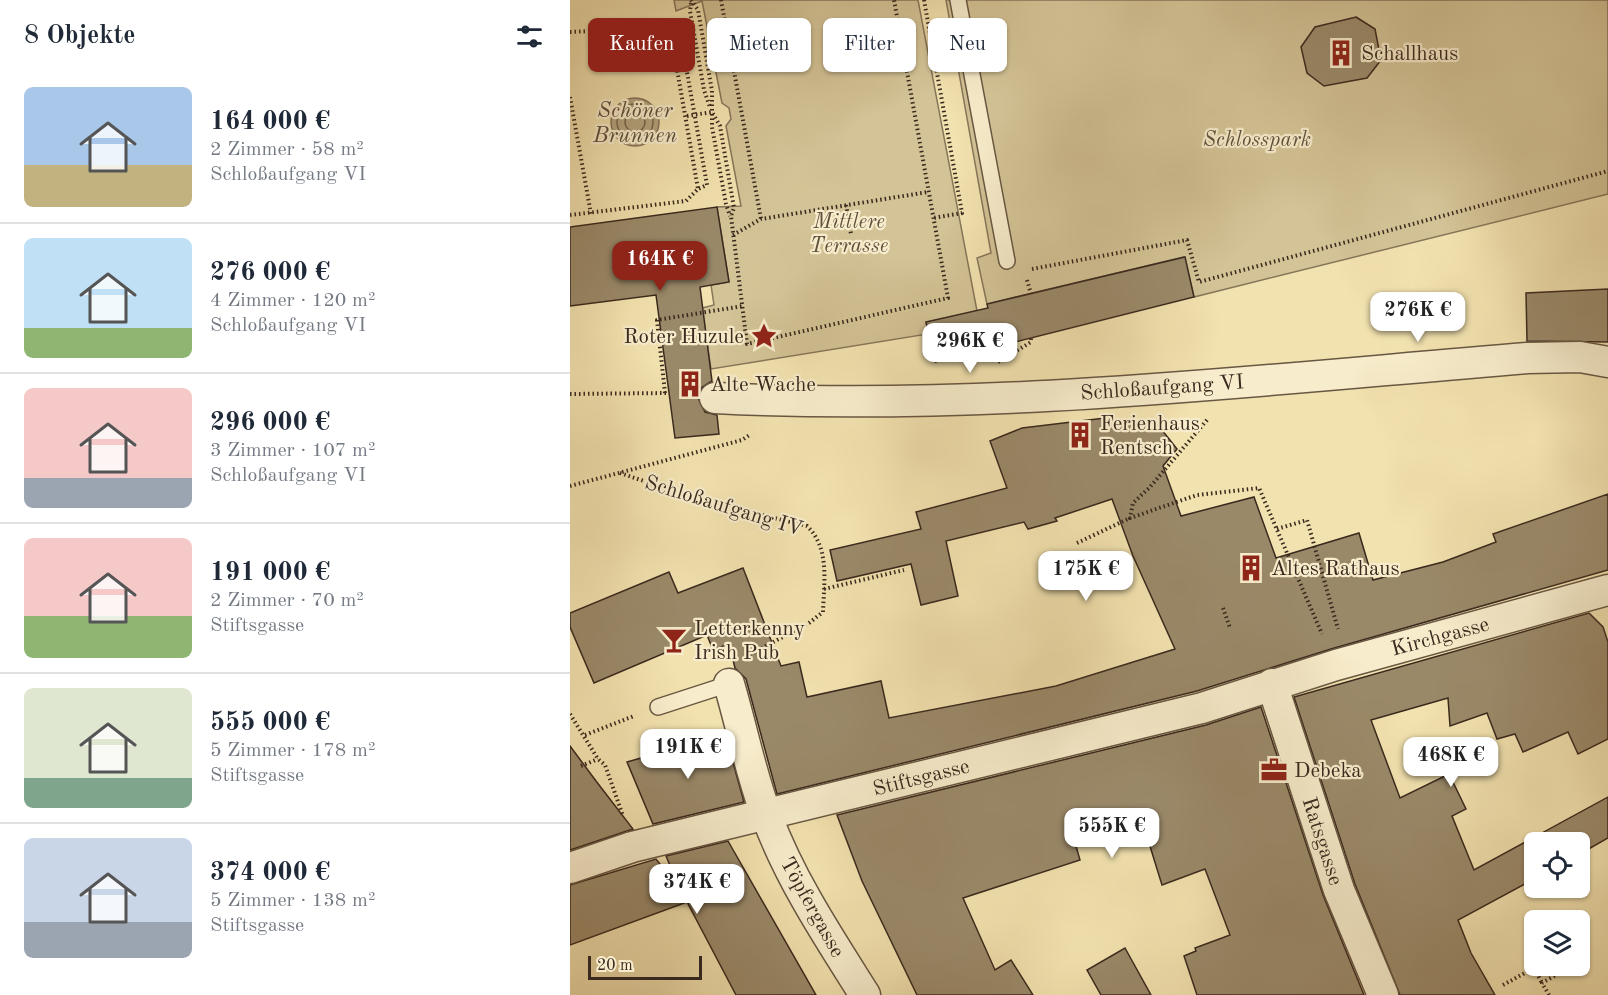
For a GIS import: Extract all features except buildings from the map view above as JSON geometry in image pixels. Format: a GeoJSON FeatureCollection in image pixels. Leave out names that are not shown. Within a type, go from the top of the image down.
{"type":"FeatureCollection","features":[{"type":"Feature","properties":{"kind":"street","name":"Schloßaufgang VI"},"geometry":{"type":"LineString","coordinates":[[715,398],[799,402],[1085,393],[1527,358],[1580,357],[1608,362]]}},
{"type":"Feature","properties":{"kind":"street","name":"Kirchgasse"},"geometry":{"type":"LineString","coordinates":[[1272,684],[1608,590]]}},
{"type":"Feature","properties":{"kind":"street"},"geometry":{"type":"LineString","coordinates":[[729,684],[766,815]]}},
{"type":"Feature","properties":{"kind":"street","name":"Stiftsgasse"},"geometry":{"type":"LineString","coordinates":[[570,868],[633,847],[1202,708],[1272,684]]}},
{"type":"Feature","properties":{"kind":"street","name":"Ratsgasse"},"geometry":{"type":"LineString","coordinates":[[1272,684],[1339,890],[1383,995]]}},
{"type":"Feature","properties":{"kind":"street","name":"Töpfergasse"},"geometry":{"type":"LineString","coordinates":[[766,815],[781,851],[819,921],[865,995]]}},
{"type":"Feature","properties":{"kind":"lane"},"geometry":{"type":"LineString","coordinates":[[958,0],[1007,261]]}},
{"type":"Feature","properties":{"kind":"lane"},"geometry":{"type":"LineString","coordinates":[[658,707],[729,684]]}},
{"type":"Feature","properties":{"kind":"path"},"geometry":{"type":"LineString","coordinates":[[721,0],[760,219]]}},
{"type":"Feature","properties":{"kind":"path"},"geometry":{"type":"LineString","coordinates":[[691,1],[698,10],[712,91],[714,138],[726,204],[731,216],[747,344],[948,298],[894,0]]}},
{"type":"Feature","properties":{"kind":"path"},"geometry":{"type":"LineString","coordinates":[[924,0],[962,213],[933,218]]}},
{"type":"Feature","properties":{"kind":"path"},"geometry":{"type":"LineString","coordinates":[[691,1],[690,11],[704,90],[720,126],[734,208],[731,216]]}},
{"type":"Feature","properties":{"kind":"path"},"geometry":{"type":"LineString","coordinates":[[570,32],[588,31]]}},
{"type":"Feature","properties":{"kind":"path"},"geometry":{"type":"LineString","coordinates":[[678,72],[698,189]]}},
{"type":"Feature","properties":{"kind":"path"},"geometry":{"type":"LineString","coordinates":[[570,214],[591,214],[686,201],[707,184],[688,72]]}},
{"type":"Feature","properties":{"kind":"path"},"geometry":{"type":"LineString","coordinates":[[570,97],[591,214]]}},
{"type":"Feature","properties":{"kind":"path"},"geometry":{"type":"LineString","coordinates":[[687,116],[712,112]]}},
{"type":"Feature","properties":{"kind":"path"},"geometry":{"type":"LineString","coordinates":[[1024,271],[1188,240],[1199,282],[1608,171]]}},
{"type":"Feature","properties":{"kind":"path"},"geometry":{"type":"LineString","coordinates":[[733,235],[760,219],[928,192]]}},
{"type":"Feature","properties":{"kind":"path"},"geometry":{"type":"LineString","coordinates":[[846,205],[851,234]]}},
{"type":"Feature","properties":{"kind":"path"},"geometry":{"type":"LineString","coordinates":[[570,394],[667,393],[657,320],[743,306]]}},
{"type":"Feature","properties":{"kind":"path"},"geometry":{"type":"LineString","coordinates":[[1130,518],[1132,502],[1150,487],[1207,420],[1226,382]]}},
{"type":"Feature","properties":{"kind":"path"},"geometry":{"type":"LineString","coordinates":[[570,486],[742,440],[799,402]]}},
{"type":"Feature","properties":{"kind":"path","name":"Schloßaufgang IV"},"geometry":{"type":"LineString","coordinates":[[620,473],[700,500],[807,526],[818,536],[823,556],[823,612],[809,623],[758,651]]}},
{"type":"Feature","properties":{"kind":"path"},"geometry":{"type":"LineString","coordinates":[[1077,543],[1130,518],[1197,495],[1259,488],[1342,663]]}},
{"type":"Feature","properties":{"kind":"path"},"geometry":{"type":"LineString","coordinates":[[1277,529],[1307,520],[1342,663]]}},
{"type":"Feature","properties":{"kind":"path"},"geometry":{"type":"LineString","coordinates":[[824,589],[904,570]]}},
{"type":"Feature","properties":{"kind":"path"},"geometry":{"type":"LineString","coordinates":[[1222,608],[1230,628]]}},
{"type":"Feature","properties":{"kind":"path"},"geometry":{"type":"LineString","coordinates":[[585,735],[658,707]]}},
{"type":"Feature","properties":{"kind":"path"},"geometry":{"type":"LineString","coordinates":[[570,714],[598,759],[605,765],[633,847]]}},
{"type":"Feature","properties":{"kind":"path"},"geometry":{"type":"LineString","coordinates":[[581,766],[598,759]]}},
{"type":"Feature","properties":{"kind":"path"},"geometry":{"type":"LineString","coordinates":[[1503,985],[1534,968],[1550,995]]}},
{"type":"Feature","properties":{"kind":"path"},"geometry":{"type":"LineString","coordinates":[[1542,983],[1554,976]]}},
{"type":"Feature","properties":{"kind":"green space","name":"Mittlere Terrasse"},"geometry":{"type":"Polygon","coordinates":[[[674,0],[918,0],[928,53],[928,72],[932,72],[977,311],[926,322],[928,334],[711,369],[702,308],[714,305],[711,285],[729,282],[717,207],[741,206],[726,126],[731,119],[729,108],[722,103],[716,72],[811,72],[811,18],[707,18],[707,26],[702,1],[676,11],[674,0]]]}},
{"type":"Feature","properties":{"kind":"green space","name":"Schlosspark"},"geometry":{"type":"Polygon","coordinates":[[[946,0],[1608,0],[1608,194],[1194,297],[1184,257],[987,304],[977,258],[991,253],[959,72],[1007,72],[1007,18],[949,18],[946,0]]]}},
{"type":"Feature","properties":{"kind":"water","name":"Schöner Brunnen"},"geometry":{"type":"Polygon","coordinates":[[[635,98],[652,105],[659,122],[652,139],[635,146],[618,139],[611,122],[618,105],[635,98]]]}},
{"type":"Feature","properties":{"kind":"place","name":"Schallhaus"},"geometry":{"type":"Point","coordinates":[1341,53]}},
{"type":"Feature","properties":{"kind":"place","name":"Roter Huzule"},"geometry":{"type":"Point","coordinates":[764,336]}},
{"type":"Feature","properties":{"kind":"place","name":"Alte Wache"},"geometry":{"type":"Point","coordinates":[690,384]}},
{"type":"Feature","properties":{"kind":"place","name":"Ferienhaus Rentsch"},"geometry":{"type":"Point","coordinates":[1080,435]}},
{"type":"Feature","properties":{"kind":"place","name":"Altes Rathaus"},"geometry":{"type":"Point","coordinates":[1251,568]}},
{"type":"Feature","properties":{"kind":"place","name":"Letterkenny Irish Pub"},"geometry":{"type":"Point","coordinates":[674,640]}},
{"type":"Feature","properties":{"kind":"place","name":"Debeka"},"geometry":{"type":"Point","coordinates":[1274,770]}}]}
